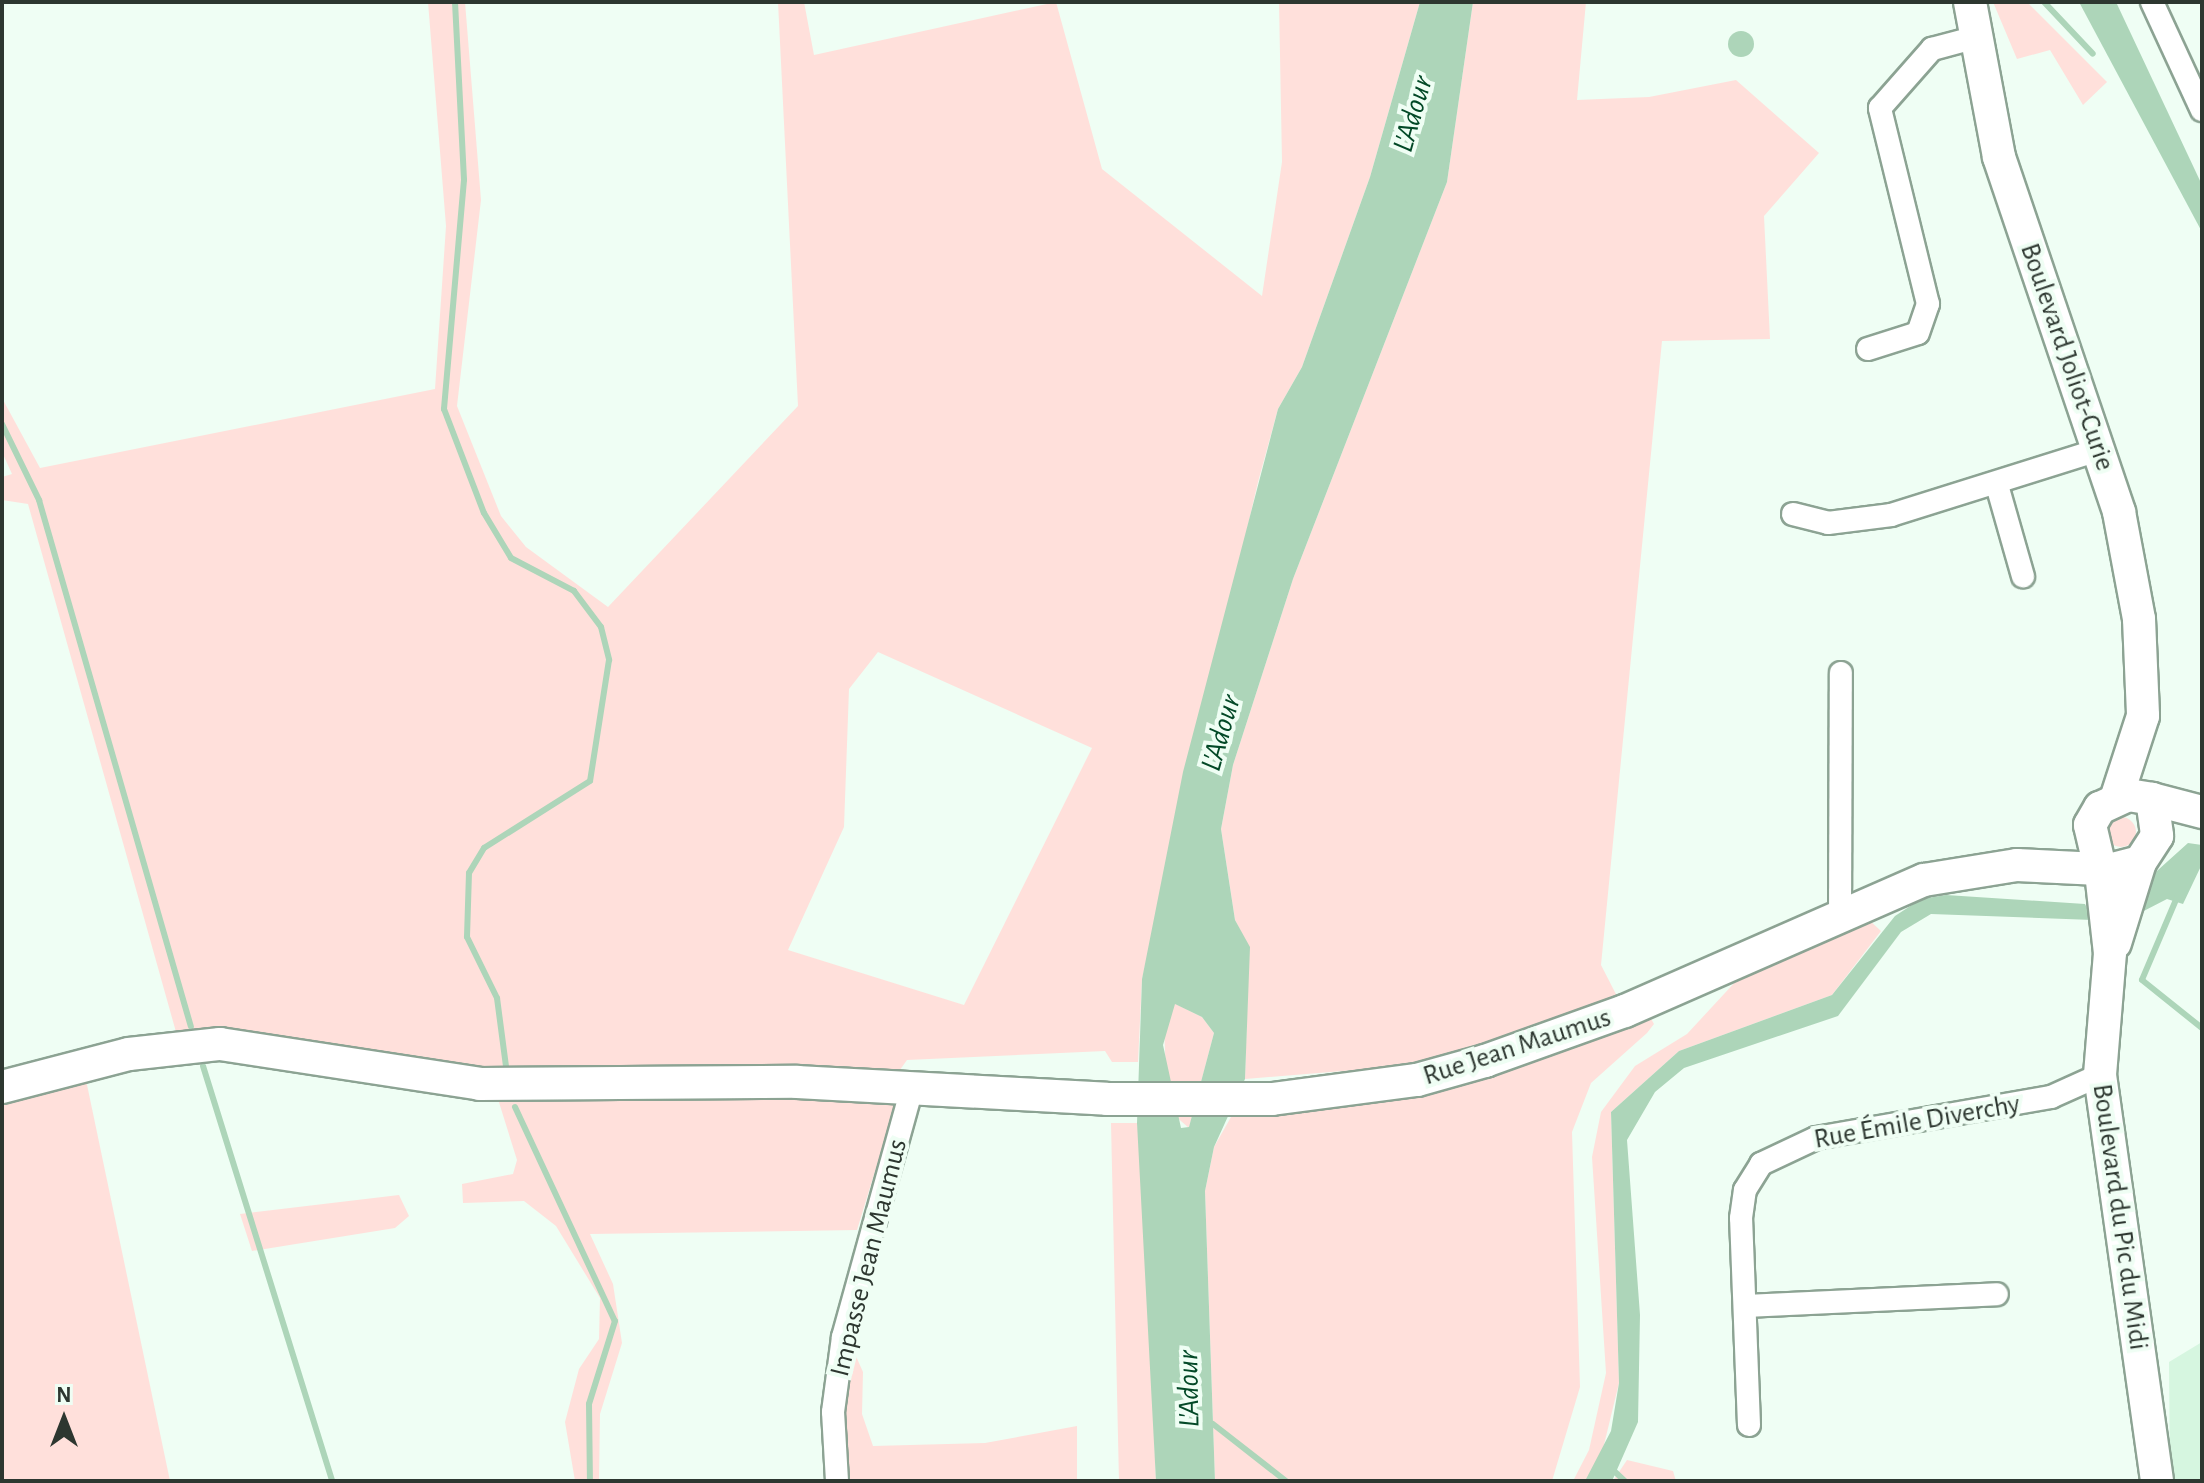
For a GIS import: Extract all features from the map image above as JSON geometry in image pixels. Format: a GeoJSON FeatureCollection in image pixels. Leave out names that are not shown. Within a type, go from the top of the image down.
{"type":"FeatureCollection","features":[{"type":"Feature","properties":{"kind":"main road","name":"Boulevard Joliot-Curie"},"geometry":{"type":"LineString","coordinates":[[1970,2],[1999,157],[2099,450],[2139,619],[2143,716],[2151,798],[2148,849]]}},
{"type":"Feature","properties":{"kind":"main road"},"geometry":{"type":"LineString","coordinates":[[2017,865],[2090,825],[2116,799],[2143,716]]}},
{"type":"Feature","properties":{"kind":"main road"},"geometry":{"type":"LineString","coordinates":[[2116,799],[2151,798],[2202,812]]}},
{"type":"Feature","properties":{"kind":"main road"},"geometry":{"type":"LineString","coordinates":[[2090,825],[2100,871],[2110,953]]}},
{"type":"Feature","properties":{"kind":"main road"},"geometry":{"type":"LineString","coordinates":[[2017,865],[2100,871],[2202,829]]}},
{"type":"Feature","properties":{"kind":"main road"},"geometry":{"type":"LineString","coordinates":[[2110,953],[2148,849]]}},
{"type":"Feature","properties":{"kind":"main road","name":"Rue Jean Maumus"},"geometry":{"type":"LineString","coordinates":[[2,1087],[129,1054],[220,1044],[480,1084],[797,1082],[913,1085],[1107,1099],[1272,1099],[1417,1080],[1485,1061],[1625,1011],[1924,880],[2017,865]]}},
{"type":"Feature","properties":{"kind":"main road","name":"Boulevard du Pic du Midi"},"geometry":{"type":"LineString","coordinates":[[2110,953],[2100,1075],[2157,1481]]}},
{"type":"Feature","properties":{"kind":"street"},"geometry":{"type":"LineString","coordinates":[[2152,2],[2202,110]]}},
{"type":"Feature","properties":{"kind":"street"},"geometry":{"type":"LineString","coordinates":[[1868,349],[1918,333],[1928,304],[1880,108],[1932,49],[1977,37]]}},
{"type":"Feature","properties":{"kind":"street"},"geometry":{"type":"LineString","coordinates":[[1793,514],[1828,523],[1891,515],[1997,485],[2099,450]]}},
{"type":"Feature","properties":{"kind":"street"},"geometry":{"type":"LineString","coordinates":[[1997,485],[2023,576]]}},
{"type":"Feature","properties":{"kind":"street"},"geometry":{"type":"LineString","coordinates":[[1840,915],[1841,673]]}},
{"type":"Feature","properties":{"kind":"street","name":"Rue Émile Diverchy"},"geometry":{"type":"LineString","coordinates":[[1749,1425],[1741,1218],[1745,1190],[1761,1164],[1816,1138],[2051,1097],[2100,1075]]}},
{"type":"Feature","properties":{"kind":"street","name":"Impasse Jean Maumus"},"geometry":{"type":"LineString","coordinates":[[837,1481],[833,1412],[843,1337],[913,1085]]}},
{"type":"Feature","properties":{"kind":"street"},"geometry":{"type":"LineString","coordinates":[[1746,1306],[1997,1294]]}},
{"type":"Feature","properties":{"kind":"shaded area"},"geometry":{"type":"Polygon","coordinates":[[[428,2],[465,2],[481,200],[457,406],[501,516],[526,547],[608,607],[798,406],[778,2],[804,2],[814,55],[1056,2],[1102,169],[1262,296],[1282,162],[1279,2],[1420,2],[1370,177],[1302,367],[1278,409],[1258,482],[1142,979],[1138,1062],[1112,1062],[1105,1051],[907,1060],[897,1074],[522,1078],[176,1032],[28,504],[2,500],[2,477],[12,474],[2,452],[2,398],[40,468],[435,389],[446,226],[428,2]],[[878,652],[849,689],[844,827],[788,950],[964,1005],[1092,748],[878,652]]]}},
{"type":"Feature","properties":{"kind":"shaded area"},"geometry":{"type":"Polygon","coordinates":[[[1473,2],[1586,2],[1577,100],[1649,97],[1736,80],[1819,153],[1764,216],[1770,339],[1662,341],[1601,965],[1620,1002],[1428,1064],[1245,1079],[1249,947],[1235,920],[1221,829],[1233,765],[1293,579],[1447,182],[1473,2]]]}},
{"type":"Feature","properties":{"kind":"shaded area"},"geometry":{"type":"Polygon","coordinates":[[[1993,2],[2027,2],[2107,82],[2083,105],[2050,50],[2017,59],[1993,2]]]}},
{"type":"Feature","properties":{"kind":"shaded area"},"geometry":{"type":"Polygon","coordinates":[[[2121,817],[2131,822],[2136,832],[2131,842],[2121,847],[2111,842],[2106,832],[2111,822],[2121,817]]]}},
{"type":"Feature","properties":{"kind":"shaded area"},"geometry":{"type":"Polygon","coordinates":[[[1868,919],[1881,931],[1832,995],[1679,1051],[1611,1112],[1619,1383],[1601,1457],[1585,1481],[1573,1481],[1589,1450],[1606,1373],[1592,1157],[1601,1112],[1635,1066],[1687,1034],[1749,967],[1868,919]]]}},
{"type":"Feature","properties":{"kind":"shaded area"},"geometry":{"type":"Polygon","coordinates":[[[1174,1003],[1202,1017],[1214,1033],[1189,1128],[1174,1115],[1166,1080],[1164,1021],[1174,1003]]]}},
{"type":"Feature","properties":{"kind":"shaded area"},"geometry":{"type":"Polygon","coordinates":[[[1649,1015],[1654,1024],[1647,1033],[1591,1083],[1572,1132],[1580,1387],[1552,1481],[1215,1481],[1205,1191],[1214,1147],[1231,1117],[1649,1015]]]}},
{"type":"Feature","properties":{"kind":"shaded area"},"geometry":{"type":"Polygon","coordinates":[[[86,1080],[170,1481],[2,1481],[2,1100],[86,1080]]]}},
{"type":"Feature","properties":{"kind":"shaded area"},"geometry":{"type":"Polygon","coordinates":[[[497,1096],[898,1096],[857,1230],[590,1234],[613,1284],[622,1343],[600,1414],[599,1481],[575,1481],[565,1422],[579,1369],[599,1339],[600,1298],[556,1226],[524,1201],[463,1203],[462,1184],[513,1174],[517,1160],[497,1096]]]}},
{"type":"Feature","properties":{"kind":"shaded area"},"geometry":{"type":"Polygon","coordinates":[[[1111,1123],[1137,1123],[1142,1147],[1156,1481],[1119,1481],[1111,1123]]]}},
{"type":"Feature","properties":{"kind":"shaded area"},"geometry":{"type":"Polygon","coordinates":[[[399,1195],[409,1216],[395,1228],[252,1251],[240,1214],[399,1195]]]}},
{"type":"Feature","properties":{"kind":"shaded area"},"geometry":{"type":"Polygon","coordinates":[[[2202,1342],[2202,1481],[2170,1481],[2169,1362],[2202,1342]]]}},
{"type":"Feature","properties":{"kind":"shaded area"},"geometry":{"type":"Polygon","coordinates":[[[834,1349],[855,1354],[863,1372],[862,1414],[873,1446],[985,1443],[1077,1426],[1077,1481],[831,1481],[834,1349]]]}},
{"type":"Feature","properties":{"kind":"shaded area"},"geometry":{"type":"Polygon","coordinates":[[[1627,1460],[1673,1471],[1676,1481],[1613,1481],[1627,1460]]]}},
{"type":"Feature","properties":{"kind":"water","name":"L'Adour"},"geometry":{"type":"Polygon","coordinates":[[[1420,2],[1473,2],[1447,182],[1293,579],[1233,765],[1221,829],[1235,920],[1250,947],[1245,1079],[1214,1147],[1205,1191],[1215,1481],[1156,1481],[1137,1123],[1142,979],[1183,772],[1278,409],[1302,367],[1370,177],[1420,2]],[[1175,1004],[1163,1045],[1181,1128],[1189,1127],[1214,1033],[1202,1017],[1175,1004]]]}},
{"type":"Feature","properties":{"kind":"water"},"geometry":{"type":"Polygon","coordinates":[[[2079,2],[2116,2],[2202,185],[2202,232],[2079,2]]]}},
{"type":"Feature","properties":{"kind":"water"},"geometry":{"type":"Polygon","coordinates":[[[1741,31],[1750,35],[1754,44],[1750,53],[1741,57],[1732,53],[1728,44],[1732,35],[1741,31]]]}},
{"type":"Feature","properties":{"kind":"water"},"geometry":{"type":"Polygon","coordinates":[[[2188,843],[2202,845],[2202,864],[2183,904],[2167,899],[2134,916],[2138,888],[2188,843]]]}},
{"type":"Feature","properties":{"kind":"water"},"geometry":{"type":"Polygon","coordinates":[[[1946,895],[2085,904],[2093,920],[1931,914],[1901,932],[1838,1016],[1684,1068],[1655,1092],[1627,1140],[1640,1315],[1638,1422],[1612,1481],[1585,1481],[1611,1431],[1619,1383],[1611,1112],[1679,1051],[1832,995],[1895,916],[1921,899],[1946,895]]]}},
{"type":"Feature","properties":{"kind":"waterway"},"geometry":{"type":"LineString","coordinates":[[455,2],[464,180],[444,409],[484,513],[511,558],[574,591],[601,627],[609,660],[590,781],[484,848],[469,873],[467,937],[497,998],[506,1066]]}},
{"type":"Feature","properties":{"kind":"waterway"},"geometry":{"type":"LineString","coordinates":[[2044,2],[2093,54]]}},
{"type":"Feature","properties":{"kind":"waterway"},"geometry":{"type":"LineString","coordinates":[[2,424],[39,500],[191,1027]]}},
{"type":"Feature","properties":{"kind":"waterway"},"geometry":{"type":"LineString","coordinates":[[2178,895],[2142,980],[2202,1028]]}},
{"type":"Feature","properties":{"kind":"waterway"},"geometry":{"type":"LineString","coordinates":[[203,1066],[332,1481]]}},
{"type":"Feature","properties":{"kind":"waterway"},"geometry":{"type":"LineString","coordinates":[[515,1107],[615,1321],[589,1404],[590,1481]]}},
{"type":"Feature","properties":{"kind":"waterway","name":"L'Adour"},"geometry":{"type":"LineString","coordinates":[[1213,1424],[1286,1481]]}},
{"type":"Feature","properties":{"kind":"waterway"},"geometry":{"type":"LineString","coordinates":[[1613,1470],[1625,1481]]}}]}
